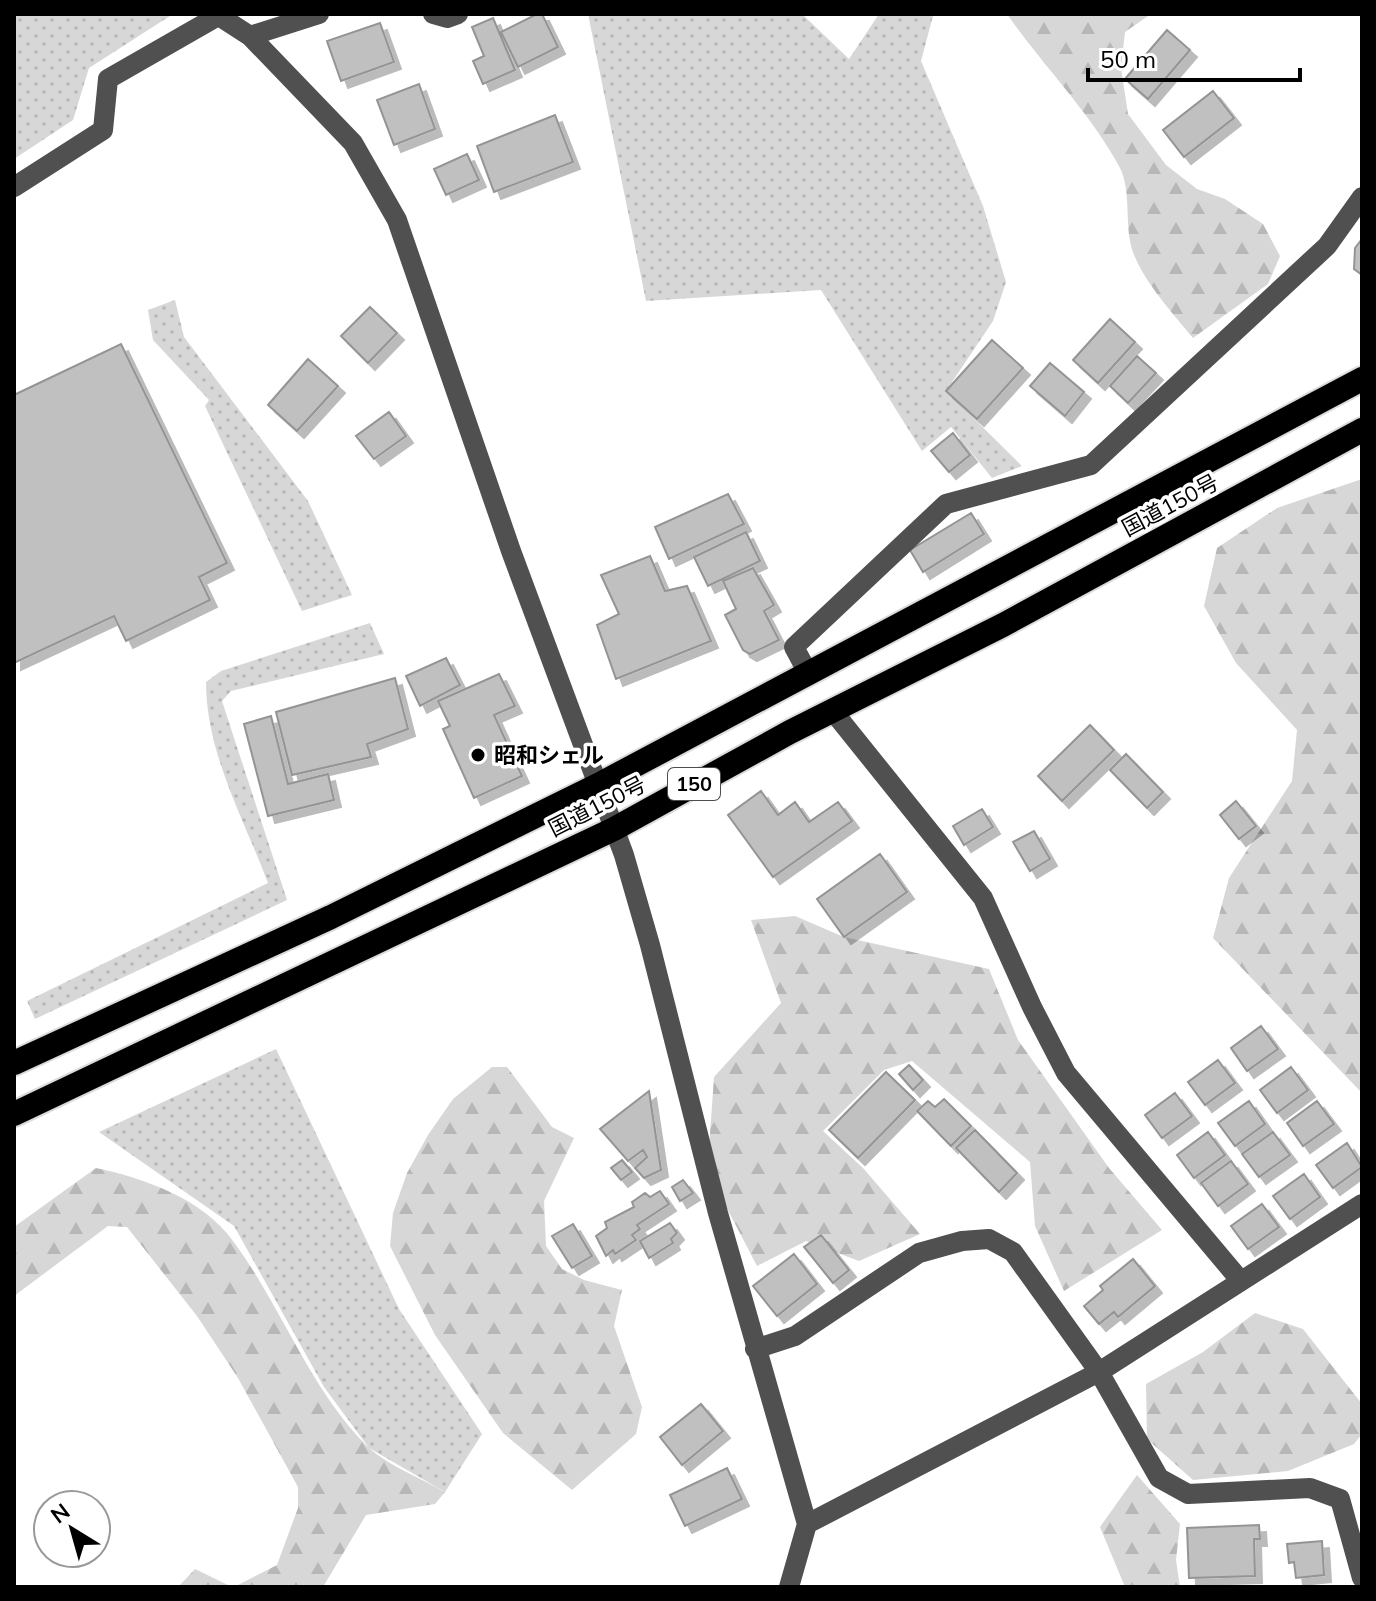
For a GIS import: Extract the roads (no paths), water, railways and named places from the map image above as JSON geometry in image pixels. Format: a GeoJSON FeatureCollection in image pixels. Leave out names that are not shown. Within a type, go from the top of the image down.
{"type":"FeatureCollection","features":[{"type":"Feature","properties":{"kind":"highway","name":"国道150号"},"geometry":{"type":"LineString","coordinates":[[14,1063],[331,917],[598,785],[1362,379]]}},
{"type":"Feature","properties":{"kind":"highway","name":"国道150号"},"geometry":{"type":"LineString","coordinates":[[14,1114],[614,829],[832,710],[1003,625],[1362,430]]}},
{"type":"Feature","properties":{"kind":"street"},"geometry":{"type":"LineString","coordinates":[[250,36],[319,14]]}},
{"type":"Feature","properties":{"kind":"street"},"geometry":{"type":"LineString","coordinates":[[433,14],[447,18],[458,14]]}},
{"type":"Feature","properties":{"kind":"street"},"geometry":{"type":"LineString","coordinates":[[14,187],[103,130],[108,79],[217,15],[250,36],[353,143],[397,220],[511,551],[614,829],[650,945],[755,1349],[807,1524],[789,1587]]}},
{"type":"Feature","properties":{"kind":"street"},"geometry":{"type":"LineString","coordinates":[[809,675],[794,647],[946,504],[1091,465],[1327,246],[1362,197]]}},
{"type":"Feature","properties":{"kind":"street"},"geometry":{"type":"LineString","coordinates":[[832,710],[983,898],[1032,1007],[1066,1073],[1240,1280]]}},
{"type":"Feature","properties":{"kind":"street"},"geometry":{"type":"LineString","coordinates":[[807,1524],[1099,1372],[1362,1204]]}},
{"type":"Feature","properties":{"kind":"street"},"geometry":{"type":"LineString","coordinates":[[755,1349],[795,1336],[919,1253],[962,1241],[989,1239],[1013,1252],[1099,1372],[1159,1478],[1188,1494],[1310,1488],[1340,1499],[1362,1578]]}},
{"type":"Feature","properties":{"kind":"place","name":"昭和シェル"},"geometry":{"type":"Point","coordinates":[478,755]}}]}
